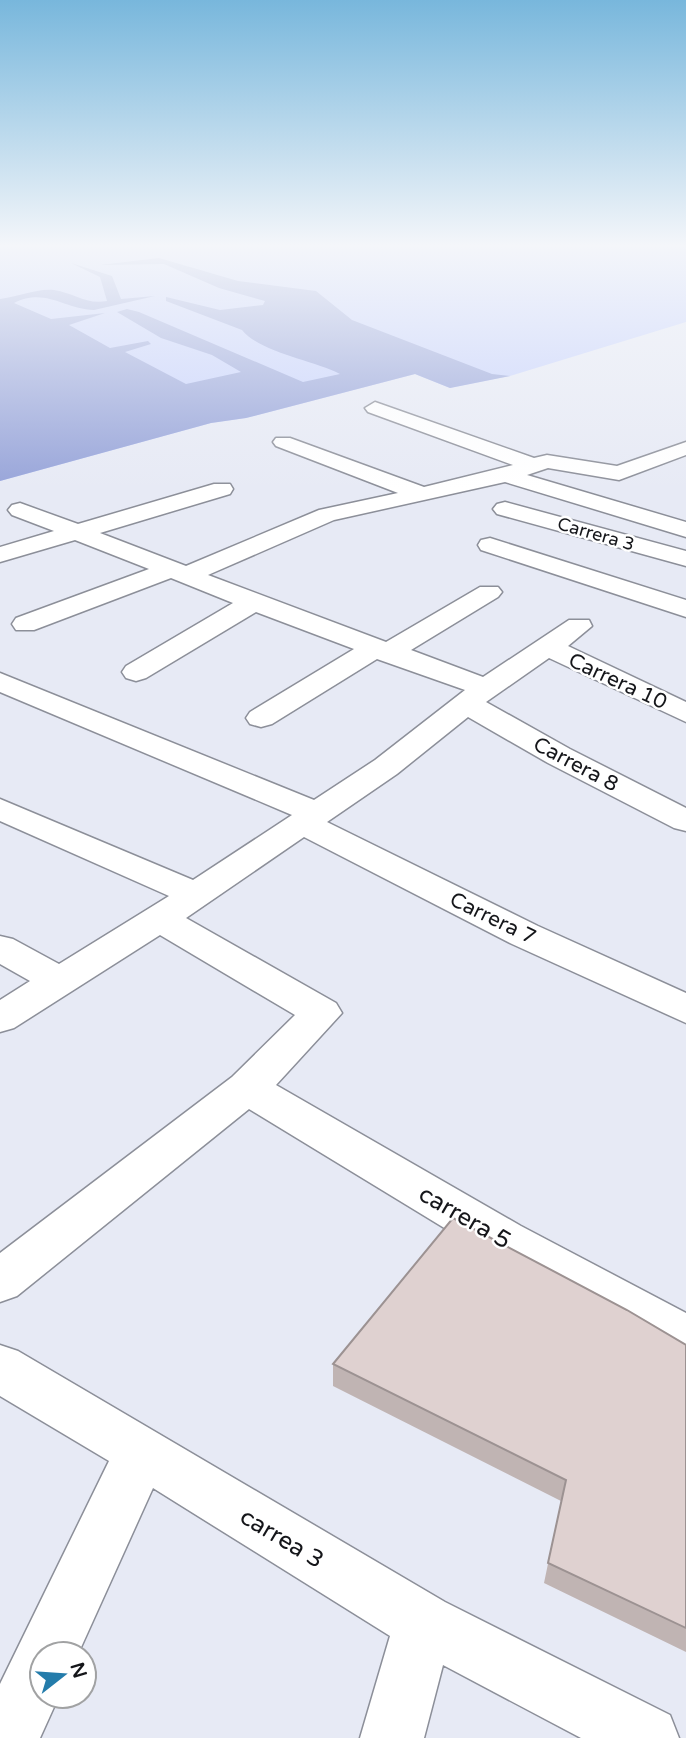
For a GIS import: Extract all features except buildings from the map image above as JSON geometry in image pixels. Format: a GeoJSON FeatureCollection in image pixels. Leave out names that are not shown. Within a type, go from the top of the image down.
{"type":"FeatureCollection","features":[{"type":"Feature","properties":{"kind":"street"},"geometry":{"type":"LineString","coordinates":[[375,408],[536,466]]}},
{"type":"Feature","properties":{"kind":"street"},"geometry":{"type":"LineString","coordinates":[[283,442],[421,494]]}},
{"type":"Feature","properties":{"kind":"street"},"geometry":{"type":"LineString","coordinates":[[576,496],[619,473],[686,448]]}},
{"type":"Feature","properties":{"kind":"street"},"geometry":{"type":"LineString","coordinates":[[25,624],[181,571],[327,515],[505,475],[547,461],[619,473]]}},
{"type":"Feature","properties":{"kind":"street"},"geometry":{"type":"LineString","coordinates":[[505,475],[686,530]]}},
{"type":"Feature","properties":{"kind":"street"},"geometry":{"type":"LineString","coordinates":[[0,555],[222,489]]}},
{"type":"Feature","properties":{"kind":"street","name":"Carrera 3"},"geometry":{"type":"LineString","coordinates":[[505,509],[686,559]]}},
{"type":"Feature","properties":{"kind":"street","name":"Carrera 8"},"geometry":{"type":"LineString","coordinates":[[20,510],[76,534],[181,571],[381,650],[477,696],[559,756],[686,821]]}},
{"type":"Feature","properties":{"kind":"street"},"geometry":{"type":"LineString","coordinates":[[489,545],[686,609]]}},
{"type":"Feature","properties":{"kind":"street"},"geometry":{"type":"LineString","coordinates":[[261,718],[489,592]]}},
{"type":"Feature","properties":{"kind":"street"},"geometry":{"type":"LineString","coordinates":[[136,672],[254,602]]}},
{"type":"Feature","properties":{"kind":"street"},"geometry":{"type":"LineString","coordinates":[[0,1018],[160,919],[386,767],[477,696],[579,626]]}},
{"type":"Feature","properties":{"kind":"street","name":"Carrera 10"},"geometry":{"type":"LineString","coordinates":[[550,648],[686,713]]}},
{"type":"Feature","properties":{"kind":"street","name":"Carrera 7"},"geometry":{"type":"LineString","coordinates":[[0,682],[309,818],[525,935],[686,1009]]}},
{"type":"Feature","properties":{"kind":"street"},"geometry":{"type":"LineString","coordinates":[[0,809],[196,895]]}},
{"type":"Feature","properties":{"kind":"street"},"geometry":{"type":"LineString","coordinates":[[0,1281],[247,1088],[322,1013],[160,919]]}},
{"type":"Feature","properties":{"kind":"street"},"geometry":{"type":"LineString","coordinates":[[0,948],[60,981]]}},
{"type":"Feature","properties":{"kind":"street","name":"carrera 5"},"geometry":{"type":"LineString","coordinates":[[247,1088],[504,1240],[686,1338]]}},
{"type":"Feature","properties":{"kind":"street","name":"carrea 3"},"geometry":{"type":"LineString","coordinates":[[0,1367],[424,1623],[647,1738]]}},
{"type":"Feature","properties":{"kind":"street"},"geometry":{"type":"LineString","coordinates":[[54,1640],[142,1451]]}},
{"type":"Feature","properties":{"kind":"street"},"geometry":{"type":"LineString","coordinates":[[392,1738],[424,1623]]}},
{"type":"Feature","properties":{"kind":"street"},"geometry":{"type":"LineString","coordinates":[[7,1738],[28,1694]]}},
{"type":"Feature","properties":{"kind":"shaded area"},"geometry":{"type":"Polygon","coordinates":[[[0,328],[666,328],[510,376],[450,388],[415,374],[246,418],[211,423],[0,481],[0,328]]]}},
{"type":"Feature","properties":{"kind":"shaded area"},"geometry":{"type":"Polygon","coordinates":[[[0,328],[75,328],[110,348],[148,341],[151,344],[125,352],[186,384],[241,372],[212,355],[161,338],[144,328],[177,328],[303,382],[340,374],[262,345],[237,328],[373,328],[492,374],[510,376],[450,388],[415,374],[246,418],[211,423],[0,481],[0,328]]]}}]}
